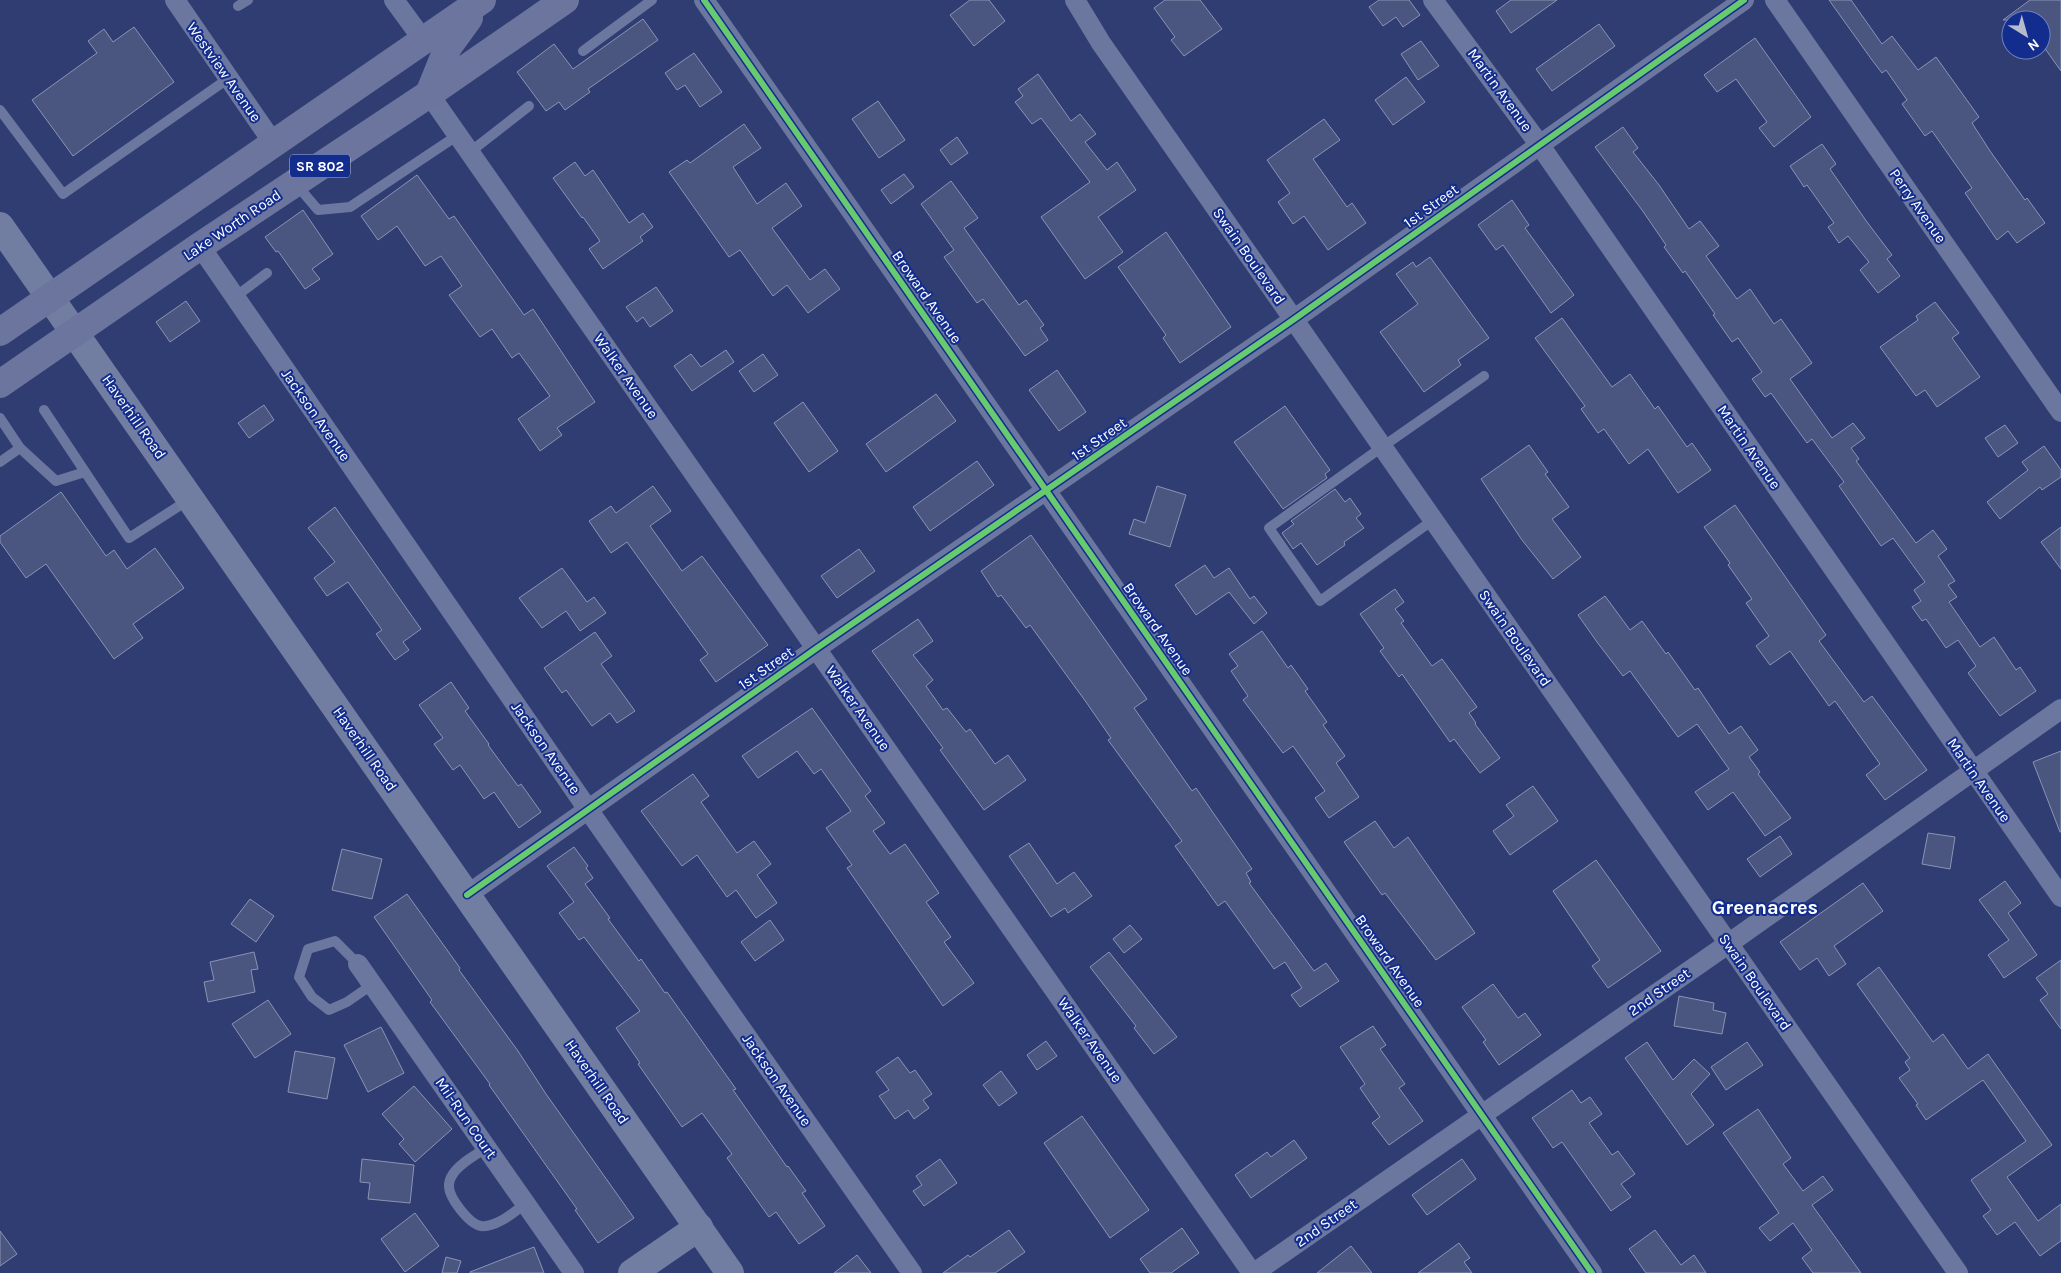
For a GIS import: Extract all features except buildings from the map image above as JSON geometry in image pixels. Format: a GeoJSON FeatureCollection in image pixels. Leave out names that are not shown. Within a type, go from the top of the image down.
{"type":"FeatureCollection","features":[{"type":"Feature","properties":{"kind":"main road","name":"SR 802"},"geometry":{"type":"LineString","coordinates":[[0,332],[482,0]]}},
{"type":"Feature","properties":{"kind":"main road"},"geometry":{"type":"LineString","coordinates":[[430,94],[448,48],[482,0]]}},
{"type":"Feature","properties":{"kind":"main road","name":"Lake Worth Road"},"geometry":{"type":"LineString","coordinates":[[0,384],[200,246],[430,94],[565,0]]}},
{"type":"Feature","properties":{"kind":"street","name":"Westview Avenue"},"geometry":{"type":"LineString","coordinates":[[175,0],[274,144]]}},
{"type":"Feature","properties":{"kind":"street"},"geometry":{"type":"LineString","coordinates":[[394,0],[424,41]]}},
{"type":"Feature","properties":{"kind":"street","name":"Broward Avenue"},"geometry":{"type":"LineString","coordinates":[[704,0],[1592,1273]]}},
{"type":"Feature","properties":{"kind":"street","name":"Swain Boulevard"},"geometry":{"type":"LineString","coordinates":[[1075,0],[1100,43],[1958,1273]]}},
{"type":"Feature","properties":{"kind":"street","name":"Martin Avenue"},"geometry":{"type":"LineString","coordinates":[[1433,0],[1540,144],[2061,897]]}},
{"type":"Feature","properties":{"kind":"street","name":"1st Street"},"geometry":{"type":"LineString","coordinates":[[466,895],[817,648],[1293,320],[1744,0]]}},
{"type":"Feature","properties":{"kind":"street","name":"Perry Avenue"},"geometry":{"type":"LineString","coordinates":[[1775,0],[2061,412]]}},
{"type":"Feature","properties":{"kind":"street","name":"Walker Avenue"},"geometry":{"type":"LineString","coordinates":[[430,94],[1253,1273]]}},
{"type":"Feature","properties":{"kind":"street","name":"Haverhill Road"},"geometry":{"type":"LineString","coordinates":[[0,226],[730,1273]]}},
{"type":"Feature","properties":{"kind":"street","name":"Jackson Avenue"},"geometry":{"type":"LineString","coordinates":[[200,246],[912,1273]]}},
{"type":"Feature","properties":{"kind":"street","name":"2nd Street"},"geometry":{"type":"LineString","coordinates":[[1253,1273],[1728,944],[2061,708]]}},
{"type":"Feature","properties":{"kind":"street","name":"Mil-Run Court"},"geometry":{"type":"LineString","coordinates":[[358,964],[574,1273]]}},
{"type":"Feature","properties":{"kind":"street"},"geometry":{"type":"LineString","coordinates":[[632,1273],[699,1227]]}},
{"type":"Feature","properties":{"kind":"lane"},"geometry":{"type":"LineString","coordinates":[[238,6],[248,0]]}},
{"type":"Feature","properties":{"kind":"lane"},"geometry":{"type":"LineString","coordinates":[[583,51],[652,0]]}},
{"type":"Feature","properties":{"kind":"lane"},"geometry":{"type":"LineString","coordinates":[[0,110],[63,194],[228,78]]}},
{"type":"Feature","properties":{"kind":"lane"},"geometry":{"type":"LineString","coordinates":[[470,152],[530,106]]}},
{"type":"Feature","properties":{"kind":"lane"},"geometry":{"type":"LineString","coordinates":[[295,183],[318,210],[350,207],[458,135]]}},
{"type":"Feature","properties":{"kind":"lane"},"geometry":{"type":"LineString","coordinates":[[235,297],[267,274]]}},
{"type":"Feature","properties":{"kind":"lane"},"geometry":{"type":"LineString","coordinates":[[1433,520],[1320,601],[1269,528],[1382,446],[1484,376]]}},
{"type":"Feature","properties":{"kind":"lane"},"geometry":{"type":"LineString","coordinates":[[44,410],[129,538],[191,499]]}},
{"type":"Feature","properties":{"kind":"lane"},"geometry":{"type":"LineString","coordinates":[[0,418],[20,448],[56,481],[85,472]]}},
{"type":"Feature","properties":{"kind":"lane"},"geometry":{"type":"LineString","coordinates":[[0,462],[20,448]]}},
{"type":"Feature","properties":{"kind":"lane"},"geometry":{"type":"LineString","coordinates":[[358,964],[335,941],[308,949],[299,977],[312,997],[329,1010],[347,1002],[373,984]]}},
{"type":"Feature","properties":{"kind":"lane"},"geometry":{"type":"LineString","coordinates":[[486,1148],[453,1174],[449,1184],[450,1194],[466,1217],[482,1226],[492,1225],[525,1204]]}},
{"type":"Feature","properties":{"kind":"cycle path"},"geometry":{"type":"LineString","coordinates":[[704,0],[1592,1273]]}},
{"type":"Feature","properties":{"kind":"cycle path"},"geometry":{"type":"LineString","coordinates":[[467,895],[817,648],[1293,320],[1744,0]]}},
{"type":"Feature","properties":{"kind":"district","name":"Greenacres"},"geometry":{"type":"Point","coordinates":[1765,907]}}]}
